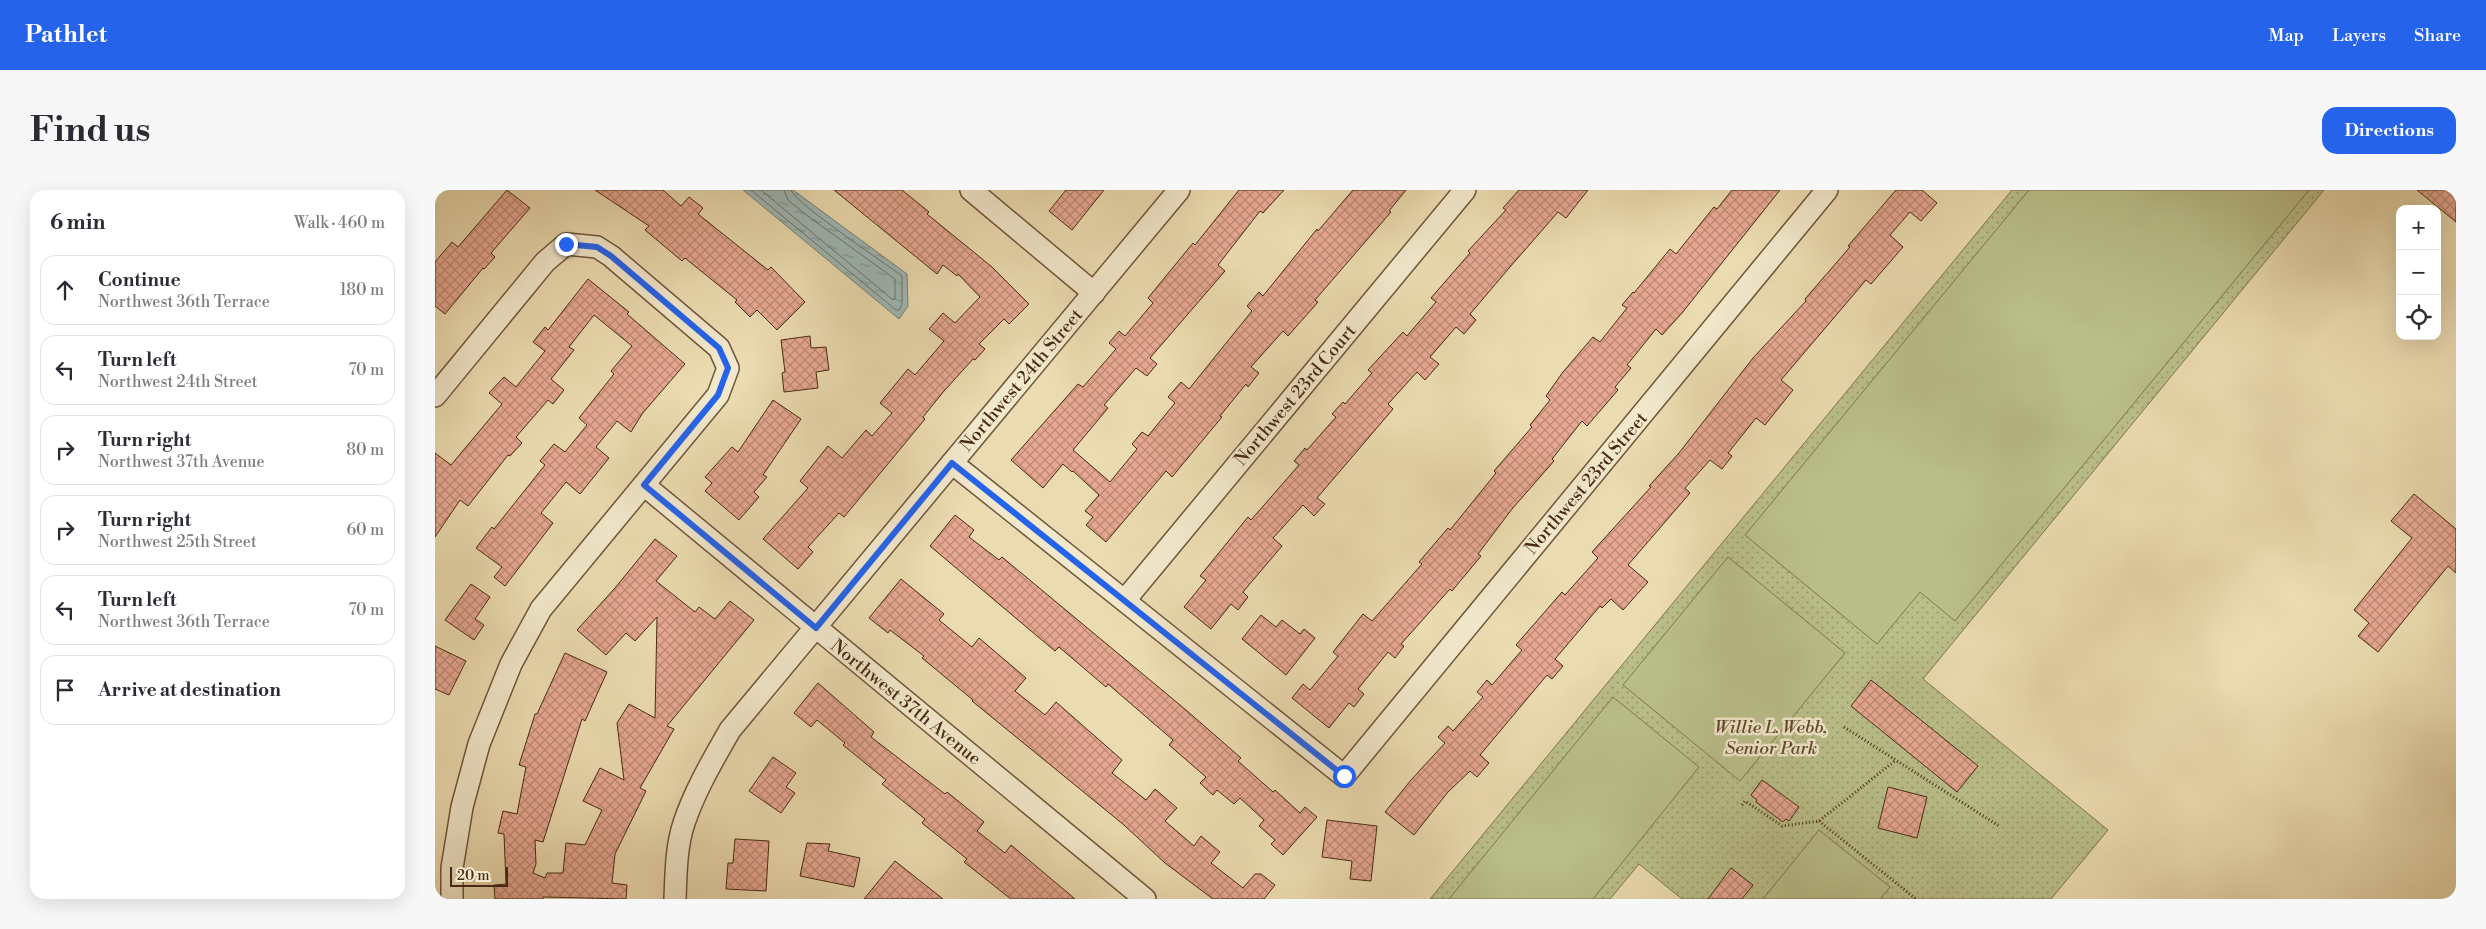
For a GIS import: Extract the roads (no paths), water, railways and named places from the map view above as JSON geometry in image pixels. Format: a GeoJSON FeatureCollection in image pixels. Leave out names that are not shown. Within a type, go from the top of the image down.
{"type":"FeatureCollection","features":[{"type":"Feature","properties":{"kind":"street"},"geometry":{"type":"LineString","coordinates":[[971,190],[1093,293]]}},
{"type":"Feature","properties":{"kind":"street","name":"Northwest 24th Street"},"geometry":{"type":"LineString","coordinates":[[675,899],[676,867],[684,823],[707,771],[730,730],[1179,190]]}},
{"type":"Feature","properties":{"kind":"street","name":"Northwest 23rd Court"},"geometry":{"type":"LineString","coordinates":[[1125,600],[1465,190]]}},
{"type":"Feature","properties":{"kind":"street","name":"Northwest 23rd Street"},"geometry":{"type":"LineString","coordinates":[[1125,600],[1344,776],[1827,190]]}},
{"type":"Feature","properties":{"kind":"street"},"geometry":{"type":"LineString","coordinates":[[435,396],[545,262],[566,244],[597,247],[611,256],[719,348],[728,368],[718,395],[541,609],[511,664],[479,744],[462,807],[452,868],[452,899]]}},
{"type":"Feature","properties":{"kind":"street"},"geometry":{"type":"LineString","coordinates":[[952,463],[1125,600]]}},
{"type":"Feature","properties":{"kind":"street","name":"Northwest 37th Avenue"},"geometry":{"type":"LineString","coordinates":[[644,485],[1145,899]]}},
{"type":"Feature","properties":{"kind":"water"},"geometry":{"type":"Polygon","coordinates":[[[743,190],[793,190],[907,274],[908,306],[899,319],[743,190]]]}},
{"type":"Feature","properties":{"kind":"park label","name":"Willie L. Webb, Senior Park"},"geometry":{"type":"Point","coordinates":[1771,737]}}]}
